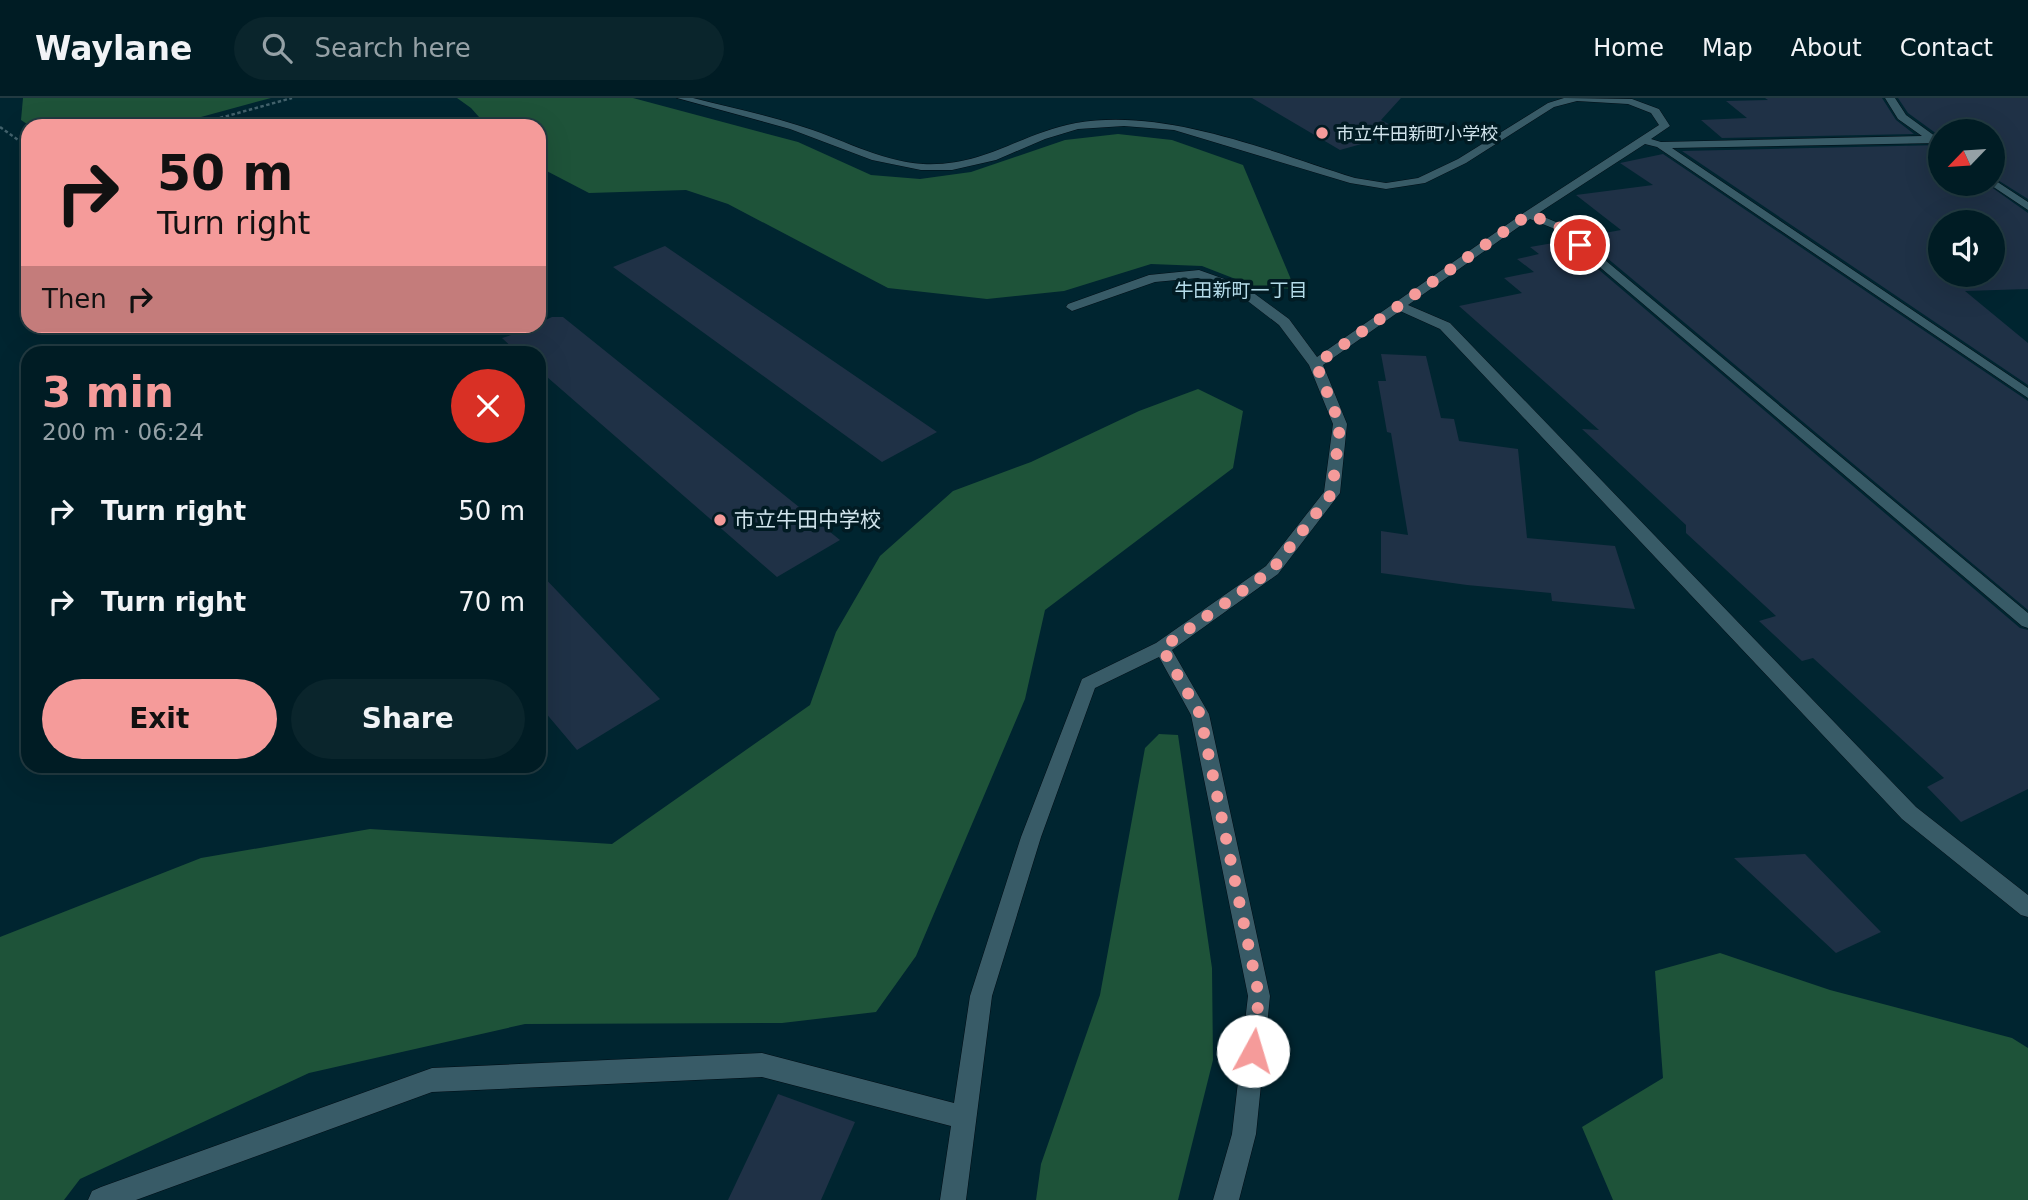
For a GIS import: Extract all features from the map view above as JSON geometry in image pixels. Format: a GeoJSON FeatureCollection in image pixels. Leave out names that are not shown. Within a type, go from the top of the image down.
{"type":"FeatureCollection","features":[{"type":"Feature","properties":{"kind":"street"},"geometry":{"type":"LineString","coordinates":[[682,98],[794,127],[876,158],[921,167],[952,167],[992,158],[1041,137],[1077,126],[1124,123],[1175,127],[1354,181],[1386,186],[1421,181],[1462,161],[1551,105],[1576,98],[1629,101],[1655,111],[1665,127],[1529,214],[1316,364]]}},
{"type":"Feature","properties":{"kind":"street"},"geometry":{"type":"LineString","coordinates":[[1890,98],[1902,117],[1928,136]]}},
{"type":"Feature","properties":{"kind":"street"},"geometry":{"type":"LineString","coordinates":[[1642,140],[1661,145],[1928,142]]}},
{"type":"Feature","properties":{"kind":"street"},"geometry":{"type":"LineString","coordinates":[[1661,145],[2028,394]]}},
{"type":"Feature","properties":{"kind":"street"},"geometry":{"type":"LineString","coordinates":[[2006,191],[2028,207]]}},
{"type":"Feature","properties":{"kind":"street"},"geometry":{"type":"LineString","coordinates":[[1529,214],[1559,227],[2028,622]]}},
{"type":"Feature","properties":{"kind":"street"},"geometry":{"type":"LineString","coordinates":[[953,1200],[981,996],[1031,837],[1087,684],[1162,648],[1272,570],[1332,493],[1340,425],[1316,364],[1284,322],[1241,289],[1199,274],[1153,278],[1072,307]]}},
{"type":"Feature","properties":{"kind":"street"},"geometry":{"type":"LineString","coordinates":[[1398,305],[1445,326],[1909,813],[2028,908]]}},
{"type":"Feature","properties":{"kind":"street"},"geometry":{"type":"LineString","coordinates":[[1162,648],[1200,714],[1259,996],[1244,1134],[1226,1200]]}},
{"type":"Feature","properties":{"kind":"street"},"geometry":{"type":"LineString","coordinates":[[101,1200],[432,1080],[762,1065],[965,1118]]}},
{"type":"Feature","properties":{"kind":"path"},"geometry":{"type":"LineString","coordinates":[[216,119],[292,98]]}},
{"type":"Feature","properties":{"kind":"path"},"geometry":{"type":"LineString","coordinates":[[0,127],[21,143]]}},
{"type":"Feature","properties":{"kind":"green space"},"geometry":{"type":"Polygon","coordinates":[[[23,98],[271,98],[194,119],[21,119],[23,98]]]}},
{"type":"Feature","properties":{"kind":"green space"},"geometry":{"type":"Polygon","coordinates":[[[457,98],[633,98],[798,142],[871,175],[920,179],[971,172],[1065,140],[1118,134],[1172,140],[1243,165],[1295,289],[1256,287],[1202,266],[1151,264],[1064,291],[987,299],[888,288],[728,204],[686,190],[589,193],[546,171],[546,119],[481,119],[457,98]]]}},
{"type":"Feature","properties":{"kind":"green space"},"geometry":{"type":"Polygon","coordinates":[[[1198,389],[1243,411],[1233,468],[1045,610],[1025,699],[916,956],[876,1012],[782,1023],[525,1024],[309,1073],[80,1179],[64,1200],[0,1200],[0,937],[201,858],[370,829],[612,844],[810,705],[836,632],[880,556],[953,491],[1031,462],[1139,411],[1198,389]]]}},
{"type":"Feature","properties":{"kind":"green space"},"geometry":{"type":"Polygon","coordinates":[[[1159,734],[1178,735],[1212,968],[1213,1060],[1178,1200],[1036,1200],[1041,1164],[1100,995],[1145,748],[1159,734]]]}},
{"type":"Feature","properties":{"kind":"green space"},"geometry":{"type":"Polygon","coordinates":[[[1720,953],[1830,990],[2012,1038],[2028,1048],[2028,1200],[1613,1200],[1582,1127],[1663,1078],[1655,971],[1720,953]]]}},
{"type":"Feature","properties":{"kind":"building"},"geometry":{"type":"Polygon","coordinates":[[[1252,98],[1401,98],[1381,120],[1404,132],[1340,150],[1252,98]]]}},
{"type":"Feature","properties":{"kind":"building"},"geometry":{"type":"Polygon","coordinates":[[[1765,98],[1882,98],[1896,120],[1914,134],[1722,138],[1701,120],[1747,118],[1726,101],[1768,100],[1765,98]]]}},
{"type":"Feature","properties":{"kind":"building"},"geometry":{"type":"Polygon","coordinates":[[[1898,98],[2028,98],[2028,199],[2006,185],[2006,119],[1928,119],[1928,128],[1908,113],[1898,98]]]}},
{"type":"Feature","properties":{"kind":"building"},"geometry":{"type":"Polygon","coordinates":[[[1928,145],[1928,196],[2004,196],[2028,213],[2028,289],[1965,291],[2028,343],[2028,385],[1682,151],[1928,145]]]}},
{"type":"Feature","properties":{"kind":"building"},"geometry":{"type":"Polygon","coordinates":[[[1663,154],[2028,401],[2028,610],[1582,237],[1621,230],[1576,195],[1653,185],[1620,163],[1663,154]]]}},
{"type":"Feature","properties":{"kind":"building"},"geometry":{"type":"Polygon","coordinates":[[[1565,241],[2020,628],[2028,630],[2028,789],[1961,822],[1927,787],[1944,778],[1813,658],[1802,661],[1759,621],[1776,616],[1686,533],[1686,525],[1582,429],[1599,430],[1459,306],[1522,293],[1504,278],[1534,272],[1517,259],[1539,254],[1530,247],[1565,241]]]}},
{"type":"Feature","properties":{"kind":"building"},"geometry":{"type":"Polygon","coordinates":[[[665,246],[937,432],[882,462],[613,267],[665,246]]]}},
{"type":"Feature","properties":{"kind":"building"},"geometry":{"type":"Polygon","coordinates":[[[563,317],[840,540],[777,577],[546,376],[546,346],[510,346],[502,338],[517,333],[546,333],[546,320],[563,317]]]}},
{"type":"Feature","properties":{"kind":"building"},"geometry":{"type":"Polygon","coordinates":[[[1381,354],[1426,356],[1441,418],[1454,419],[1459,441],[1518,449],[1527,538],[1615,546],[1635,609],[1552,601],[1551,593],[1381,573],[1381,531],[1408,535],[1391,433],[1387,432],[1378,381],[1386,381],[1381,354]]]}},
{"type":"Feature","properties":{"kind":"building"},"geometry":{"type":"Polygon","coordinates":[[[546,579],[660,699],[577,750],[546,713],[546,579]]]}},
{"type":"Feature","properties":{"kind":"building"},"geometry":{"type":"Polygon","coordinates":[[[1805,854],[1881,932],[1836,953],[1734,858],[1805,854]]]}},
{"type":"Feature","properties":{"kind":"building"},"geometry":{"type":"Polygon","coordinates":[[[778,1094],[855,1122],[821,1200],[728,1200],[778,1094]]]}},
{"type":"Feature","properties":{"kind":"place","name":"市立牛田新町小学校"},"geometry":{"type":"Point","coordinates":[1322,133]}},
{"type":"Feature","properties":{"kind":"place","name":"市立牛田中学校"},"geometry":{"type":"Point","coordinates":[720,520]}},
{"type":"Feature","properties":{"kind":"district","name":"牛田新町一丁目"},"geometry":{"type":"Point","coordinates":[1241,290]}},
{"type":"Feature","properties":{"kind":"route"},"geometry":{"type":"LineString","coordinates":[[1253,1051],[1259,996],[1200,714],[1162,648],[1272,570],[1332,493],[1340,425],[1316,364],[1529,214],[1559,227],[1580,245]]}}]}
